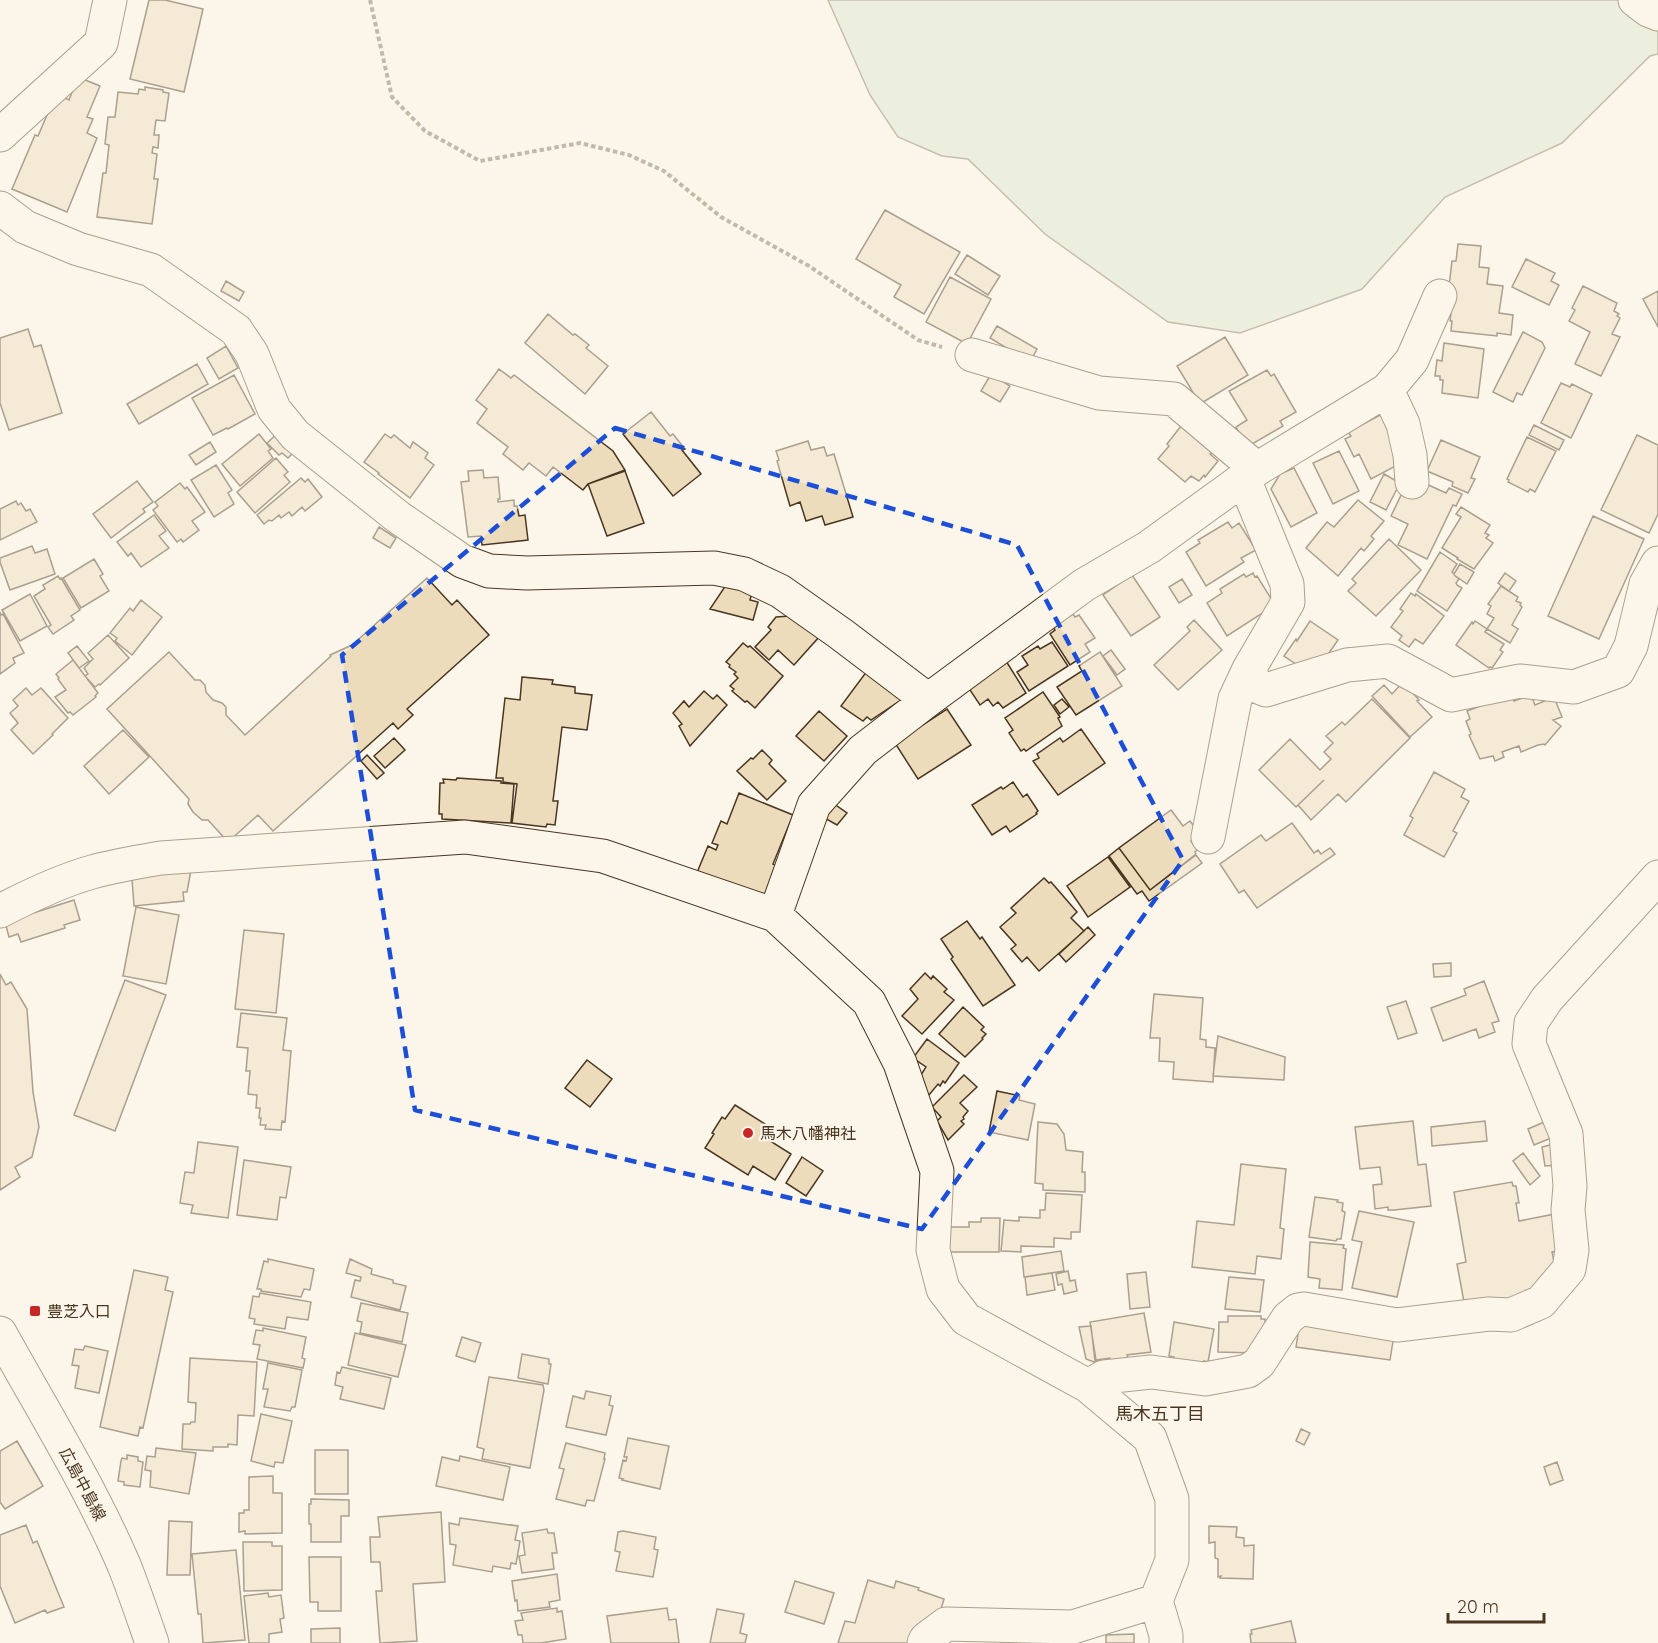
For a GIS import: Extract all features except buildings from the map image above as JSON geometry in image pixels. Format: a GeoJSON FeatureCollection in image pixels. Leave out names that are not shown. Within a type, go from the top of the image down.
{"type":"FeatureCollection","features":[{"type":"Feature","properties":{"kind":"street"},"geometry":{"type":"LineString","coordinates":[[0,135],[101,43],[110,0]]}},
{"type":"Feature","properties":{"kind":"street"},"geometry":{"type":"LineString","coordinates":[[1635,0],[1658,14]]}},
{"type":"Feature","properties":{"kind":"street"},"geometry":{"type":"LineString","coordinates":[[0,207],[26,227],[78,249],[151,270],[236,330],[252,354],[274,409],[295,435],[398,517],[462,561],[489,571],[527,573],[714,568],[744,574],[780,591],[842,634],[928,700]]}},
{"type":"Feature","properties":{"kind":"street"},"geometry":{"type":"LineString","coordinates":[[774,915],[814,805],[863,750],[1084,585],[1149,547],[1250,474],[1387,390],[1412,360],[1440,296]]}},
{"type":"Feature","properties":{"kind":"street"},"geometry":{"type":"LineString","coordinates":[[972,356],[1099,393],[1174,399],[1250,474],[1287,584],[1288,602],[1249,669],[1235,699],[1208,837]]}},
{"type":"Feature","properties":{"kind":"street"},"geometry":{"type":"LineString","coordinates":[[1387,390],[1403,424],[1410,455],[1412,482]]}},
{"type":"Feature","properties":{"kind":"street"},"geometry":{"type":"LineString","coordinates":[[1249,669],[1256,686],[1266,690],[1347,665],[1388,660],[1451,695],[1520,681],[1574,687],[1618,671],[1631,646],[1646,584],[1658,563]]}},
{"type":"Feature","properties":{"kind":"street"},"geometry":{"type":"LineString","coordinates":[[0,911],[57,885],[91,873],[161,858],[465,837],[603,856],[774,915],[870,1002],[900,1064],[937,1171],[933,1250],[943,1288],[966,1319],[1088,1386],[1150,1438],[1172,1498],[1172,1560],[1156,1601],[1166,1635],[1166,1643]]}},
{"type":"Feature","properties":{"kind":"street"},"geometry":{"type":"LineString","coordinates":[[1088,1386],[1104,1377],[1151,1372],[1205,1379],[1248,1371],[1259,1363],[1287,1318],[1298,1310],[1304,1309],[1397,1325],[1489,1314],[1511,1315],[1541,1302],[1569,1269],[1572,1250],[1568,1210],[1570,1186],[1566,1134],[1529,1044],[1532,1023],[1546,999],[1658,877]]}},
{"type":"Feature","properties":{"kind":"street","name":"広島中島線"},"geometry":{"type":"LineString","coordinates":[[0,1333],[104,1522],[141,1608],[152,1643]]}},
{"type":"Feature","properties":{"kind":"street"},"geometry":{"type":"LineString","coordinates":[[924,1643],[946,1624],[1073,1627],[1156,1601]]}},
{"type":"Feature","properties":{"kind":"path"},"geometry":{"type":"LineString","coordinates":[[370,0],[392,97],[425,131],[480,161],[580,143],[629,155],[664,171],[721,217],[809,266],[918,340],[972,356]]}},
{"type":"Feature","properties":{"kind":"highlighted area"},"geometry":{"type":"Polygon","coordinates":[[[615,428],[1017,545],[1183,860],[922,1229],[415,1110],[342,655],[615,428]]]}},
{"type":"Feature","properties":{"kind":"green space"},"geometry":{"type":"Polygon","coordinates":[[[828,0],[1658,0],[1658,54],[1650,56],[1562,143],[1445,197],[1362,289],[1240,333],[1168,322],[1045,234],[968,159],[942,156],[898,137],[870,95],[828,0]]]}},
{"type":"Feature","properties":{"kind":"place","name":"馬木八幡神社"},"geometry":{"type":"Point","coordinates":[748,1133]}},
{"type":"Feature","properties":{"kind":"place","name":"豊芝入口"},"geometry":{"type":"Point","coordinates":[35,1311]}},
{"type":"Feature","properties":{"kind":"district","name":"馬木五丁目"},"geometry":{"type":"Point","coordinates":[1160,1413]}}]}
